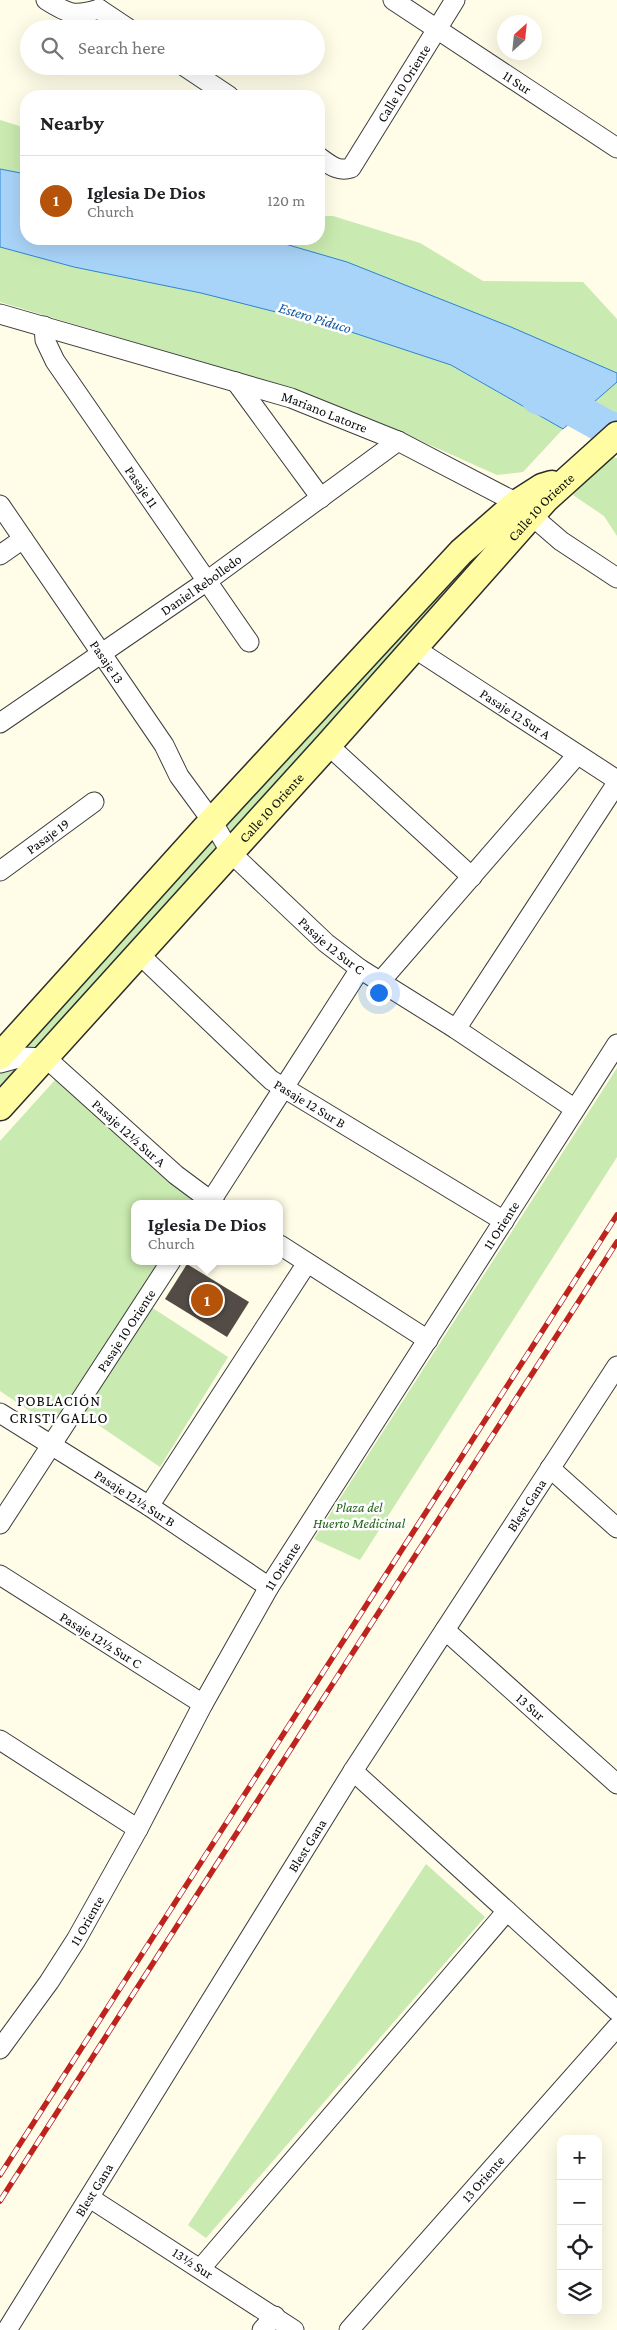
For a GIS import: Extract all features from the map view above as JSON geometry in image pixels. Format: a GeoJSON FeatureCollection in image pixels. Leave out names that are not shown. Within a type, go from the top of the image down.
{"type":"FeatureCollection","features":[{"type":"Feature","properties":{"kind":"main road","name":"Calle 10 Oriente"},"geometry":{"type":"LineString","coordinates":[[0,1107],[414,648],[542,487],[573,473],[617,435]]}},
{"type":"Feature","properties":{"kind":"main road","name":"Calle 10 Oriente"},"geometry":{"type":"LineString","coordinates":[[0,1056],[443,571],[480,533],[525,510]]}},
{"type":"Feature","properties":{"kind":"street"},"geometry":{"type":"LineString","coordinates":[[46,0],[65,12],[73,14],[82,14],[102,4],[119,20]]}},
{"type":"Feature","properties":{"kind":"street","name":"11 Sur"},"geometry":{"type":"LineString","coordinates":[[393,0],[617,148]]}},
{"type":"Feature","properties":{"kind":"street","name":"Calle 10 Oriente"},"geometry":{"type":"LineString","coordinates":[[325,161],[336,169],[352,168],[455,0]]}},
{"type":"Feature","properties":{"kind":"street"},"geometry":{"type":"LineString","coordinates":[[198,75],[220,90]]}},
{"type":"Feature","properties":{"kind":"street","name":"Mariano Latorre"},"geometry":{"type":"LineString","coordinates":[[0,314],[236,382],[325,410],[398,441],[525,510],[561,541],[617,578]]}},
{"type":"Feature","properties":{"kind":"street","name":"Pasaje 11"},"geometry":{"type":"LineString","coordinates":[[44,326],[45,340],[55,361],[249,642]]}},
{"type":"Feature","properties":{"kind":"street"},"geometry":{"type":"LineString","coordinates":[[236,382],[321,498]]}},
{"type":"Feature","properties":{"kind":"street","name":"Daniel Rebolledo"},"geometry":{"type":"LineString","coordinates":[[0,723],[208,581],[398,441]]}},
{"type":"Feature","properties":{"kind":"street","name":"Pasaje 13"},"geometry":{"type":"LineString","coordinates":[[0,505],[103,652],[164,745],[180,776],[212,822]]}},
{"type":"Feature","properties":{"kind":"street"},"geometry":{"type":"LineString","coordinates":[[0,555],[23,540]]}},
{"type":"Feature","properties":{"kind":"street","name":"Pasaje 12 Sur A"},"geometry":{"type":"LineString","coordinates":[[414,648],[617,782]]}},
{"type":"Feature","properties":{"kind":"street"},"geometry":{"type":"LineString","coordinates":[[328,745],[472,877]]}},
{"type":"Feature","properties":{"kind":"street"},"geometry":{"type":"LineString","coordinates":[[380,982],[577,754]]}},
{"type":"Feature","properties":{"kind":"street"},"geometry":{"type":"LineString","coordinates":[[456,1029],[617,782]]}},
{"type":"Feature","properties":{"kind":"street","name":"Pasaje 19"},"geometry":{"type":"LineString","coordinates":[[0,871],[94,802]]}},
{"type":"Feature","properties":{"kind":"street","name":"Pasaje 12 Sur C"},"geometry":{"type":"LineString","coordinates":[[212,822],[231,853],[319,937],[360,969],[456,1029],[576,1109]]}},
{"type":"Feature","properties":{"kind":"street","name":"Pasaje 12 Sur B"},"geometry":{"type":"LineString","coordinates":[[139,954],[259,1071],[284,1089],[504,1221]]}},
{"type":"Feature","properties":{"kind":"street"},"geometry":{"type":"LineString","coordinates":[[213,1200],[360,969]]}},
{"type":"Feature","properties":{"kind":"street","name":"11 Oriente"},"geometry":{"type":"LineString","coordinates":[[0,2049],[49,1982],[76,1940],[138,1829],[202,1704],[269,1587],[617,1044]]}},
{"type":"Feature","properties":{"kind":"street"},"geometry":{"type":"LineString","coordinates":[[0,1063],[22,1057],[46,1058]]}},
{"type":"Feature","properties":{"kind":"street","name":"Pasaje 12½ Sur A"},"geometry":{"type":"LineString","coordinates":[[46,1058],[176,1175],[207,1200]]}},
{"type":"Feature","properties":{"kind":"street"},"geometry":{"type":"LineString","coordinates":[[283,1247],[428,1340]]}},
{"type":"Feature","properties":{"kind":"street"},"geometry":{"type":"LineString","coordinates":[[149,1506],[307,1262]]}},
{"type":"Feature","properties":{"kind":"street","name":"Pasaje 10 Oriente"},"geometry":{"type":"LineString","coordinates":[[0,1524],[168,1265]]}},
{"type":"Feature","properties":{"kind":"street","name":"Blest Gana"},"geometry":{"type":"LineString","coordinates":[[8,2330],[353,1771],[617,1366]]}},
{"type":"Feature","properties":{"kind":"street","name":"Pasaje 12½ Sur B"},"geometry":{"type":"LineString","coordinates":[[0,1412],[149,1506],[269,1587]]}},
{"type":"Feature","properties":{"kind":"street"},"geometry":{"type":"LineString","coordinates":[[550,1468],[617,1528]]}},
{"type":"Feature","properties":{"kind":"street","name":"Pasaje 12½ Sur C"},"geometry":{"type":"LineString","coordinates":[[0,1575],[202,1704]]}},
{"type":"Feature","properties":{"kind":"street","name":"13 Sur"},"geometry":{"type":"LineString","coordinates":[[444,1630],[617,1784]]}},
{"type":"Feature","properties":{"kind":"street"},"geometry":{"type":"LineString","coordinates":[[0,1740],[138,1829]]}},
{"type":"Feature","properties":{"kind":"street"},"geometry":{"type":"LineString","coordinates":[[353,1771],[617,2011]]}},
{"type":"Feature","properties":{"kind":"street"},"geometry":{"type":"LineString","coordinates":[[200,2268],[507,1911]]}},
{"type":"Feature","properties":{"kind":"street","name":"13 Oriente"},"geometry":{"type":"LineString","coordinates":[[349,2330],[617,2028]]}},
{"type":"Feature","properties":{"kind":"street","name":"13½ Sur"},"geometry":{"type":"LineString","coordinates":[[90,2198],[294,2330]]}},
{"type":"Feature","properties":{"kind":"street"},"geometry":{"type":"LineString","coordinates":[[262,2330],[275,2316]]}},
{"type":"Feature","properties":{"kind":"green space"},"geometry":{"type":"Polygon","coordinates":[[[0,120],[20,126],[20,173],[0,169],[0,120]]]}},
{"type":"Feature","properties":{"kind":"green space"},"geometry":{"type":"Polygon","coordinates":[[[325,216],[333,216],[420,243],[483,281],[583,282],[617,319],[617,373],[494,321],[617,381],[617,440],[562,413],[466,374],[563,429],[523,472],[497,475],[392,428],[279,386],[0,302],[0,247],[74,267],[145,281],[43,245],[65,245],[456,306],[347,262],[289,245],[325,245],[325,216]],[[238,302],[339,328],[430,358],[385,338],[238,302]]]}},
{"type":"Feature","properties":{"kind":"green space"},"geometry":{"type":"Polygon","coordinates":[[[605,455],[617,458],[617,536],[604,516],[573,495],[605,455]]]}},
{"type":"Feature","properties":{"kind":"green space"},"geometry":{"type":"Polygon","coordinates":[[[482,539],[503,540],[0,1104],[0,1062],[482,539]]]}},
{"type":"Feature","properties":{"kind":"green space","name":"Plaza del Huerto Medicinal"},"geometry":{"type":"Polygon","coordinates":[[[617,1068],[617,1157],[360,1560],[314,1539],[617,1068]]]}},
{"type":"Feature","properties":{"kind":"green space"},"geometry":{"type":"Polygon","coordinates":[[[55,1080],[195,1200],[131,1200],[131,1265],[160,1265],[52,1426],[0,1391],[0,1141],[55,1080]]]}},
{"type":"Feature","properties":{"kind":"green space"},"geometry":{"type":"Polygon","coordinates":[[[148,1305],[228,1357],[160,1467],[78,1411],[148,1305]]]}},
{"type":"Feature","properties":{"kind":"green space"},"geometry":{"type":"Polygon","coordinates":[[[426,1864],[485,1917],[206,2238],[188,2225],[426,1864]]]}},
{"type":"Feature","properties":{"kind":"water"},"geometry":{"type":"Polygon","coordinates":[[[0,169],[20,173],[20,245],[289,245],[347,262],[511,327],[617,373],[617,382],[563,429],[451,365],[339,328],[201,293],[74,267],[0,247],[0,169]]]}},
{"type":"Feature","properties":{"kind":"building"},"geometry":{"type":"Polygon","coordinates":[[[186,1265],[189,1265],[249,1302],[227,1337],[165,1299],[186,1265]]]}},
{"type":"Feature","properties":{"kind":"waterway","name":"Estero Piduco"},"geometry":{"type":"LineString","coordinates":[[538,397],[568,406],[617,431]]}},
{"type":"Feature","properties":{"kind":"railway"},"geometry":{"type":"LineString","coordinates":[[0,2175],[617,1215]]}},
{"type":"Feature","properties":{"kind":"railway"},"geometry":{"type":"LineString","coordinates":[[0,2201],[617,1242]]}},
{"type":"Feature","properties":{"kind":"place","name":"Iglesia De Dios"},"geometry":{"type":"Point","coordinates":[207,1300]}},
{"type":"Feature","properties":{"kind":"district","name":"POBLACIÓN CRISTI GALLO"},"geometry":{"type":"Point","coordinates":[59,1410]}}]}
